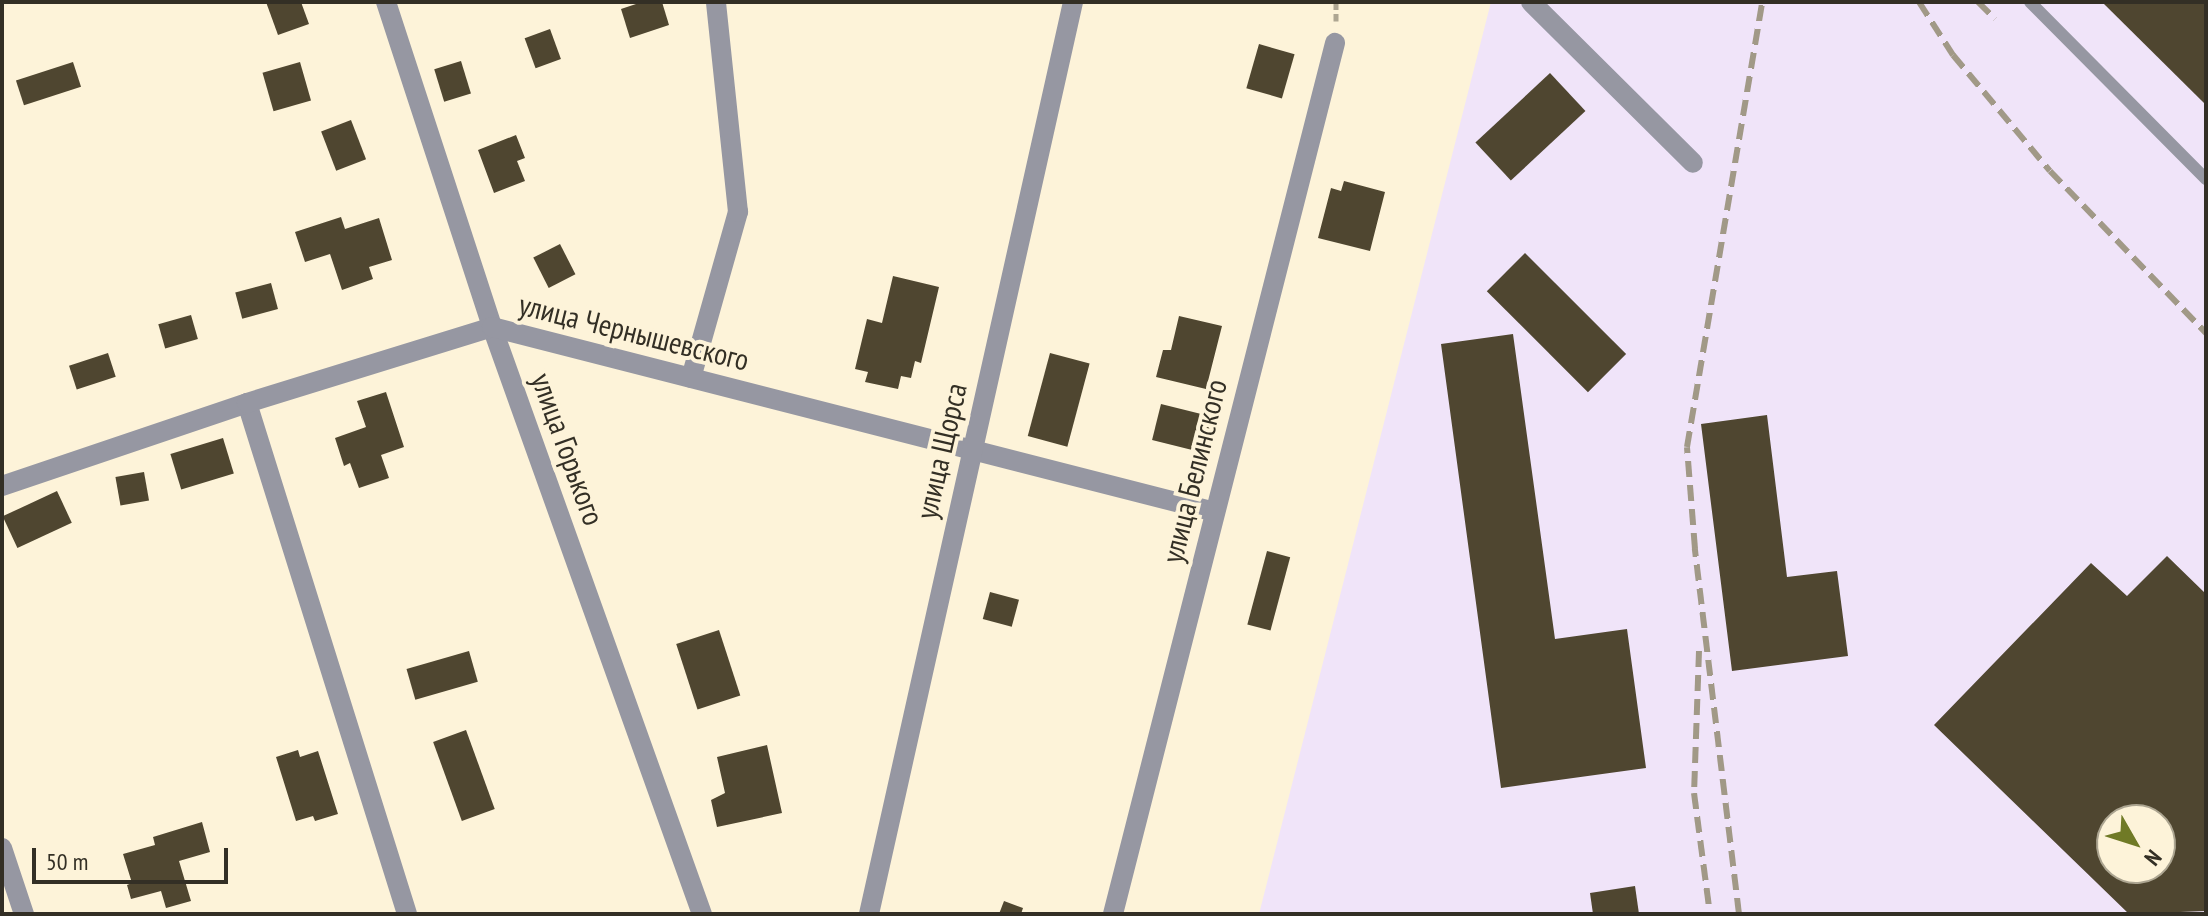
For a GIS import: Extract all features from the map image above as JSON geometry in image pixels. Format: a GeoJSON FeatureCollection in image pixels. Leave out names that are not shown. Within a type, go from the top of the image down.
{"type":"FeatureCollection","features":[{"type":"Feature","properties":{"kind":"street","name":"улица Горького"},"geometry":{"type":"LineString","coordinates":[[386,2],[492,327],[702,914]]}},
{"type":"Feature","properties":{"kind":"street"},"geometry":{"type":"LineString","coordinates":[[691,378],[738,212],[716,2]]}},
{"type":"Feature","properties":{"kind":"street","name":"улица Щорса"},"geometry":{"type":"LineString","coordinates":[[869,914],[1073,2]]}},
{"type":"Feature","properties":{"kind":"street"},"geometry":{"type":"LineString","coordinates":[[1531,2],[1693,163]]}},
{"type":"Feature","properties":{"kind":"street","name":"улица Белинского"},"geometry":{"type":"LineString","coordinates":[[1113,914],[1335,43]]}},
{"type":"Feature","properties":{"kind":"street","name":"улица Чернышевского"},"geometry":{"type":"LineString","coordinates":[[2,486],[247,403],[492,327],[1215,512]]}},
{"type":"Feature","properties":{"kind":"street"},"geometry":{"type":"LineString","coordinates":[[247,403],[407,914]]}},
{"type":"Feature","properties":{"kind":"street"},"geometry":{"type":"LineString","coordinates":[[2,848],[24,914]]}},
{"type":"Feature","properties":{"kind":"lane"},"geometry":{"type":"LineString","coordinates":[[2030,2],[2206,179]]}},
{"type":"Feature","properties":{"kind":"shaded area"},"geometry":{"type":"Polygon","coordinates":[[[1491,2],[2206,2],[2206,914],[1259,914],[1491,2]]]}},
{"type":"Feature","properties":{"kind":"building"},"geometry":{"type":"Polygon","coordinates":[[[266,2],[301,2],[309,24],[278,35],[266,2]]]}},
{"type":"Feature","properties":{"kind":"building"},"geometry":{"type":"Polygon","coordinates":[[[642,2],[662,2],[669,25],[630,38],[621,9],[642,2]]]}},
{"type":"Feature","properties":{"kind":"building"},"geometry":{"type":"Polygon","coordinates":[[[2102,2],[2206,2],[2206,103],[2205,104],[2102,2]]]}},
{"type":"Feature","properties":{"kind":"building"},"geometry":{"type":"Polygon","coordinates":[[[550,29],[561,59],[536,68],[525,38],[550,29]]]}},
{"type":"Feature","properties":{"kind":"building"},"geometry":{"type":"Polygon","coordinates":[[[1259,44],[1295,54],[1282,98],[1246,88],[1259,44]]]}},
{"type":"Feature","properties":{"kind":"building"},"geometry":{"type":"Polygon","coordinates":[[[461,61],[471,94],[444,102],[434,69],[461,61]]]}},
{"type":"Feature","properties":{"kind":"building"},"geometry":{"type":"Polygon","coordinates":[[[73,62],[81,87],[24,105],[16,81],[73,62]]]}},
{"type":"Feature","properties":{"kind":"building"},"geometry":{"type":"Polygon","coordinates":[[[300,62],[311,100],[274,111],[263,73],[300,62]]]}},
{"type":"Feature","properties":{"kind":"building"},"geometry":{"type":"Polygon","coordinates":[[[1550,73],[1585,111],[1511,181],[1475,143],[1550,73]]]}},
{"type":"Feature","properties":{"kind":"building"},"geometry":{"type":"Polygon","coordinates":[[[351,120],[366,159],[336,171],[321,131],[351,120]]]}},
{"type":"Feature","properties":{"kind":"building"},"geometry":{"type":"Polygon","coordinates":[[[516,135],[525,158],[517,161],[525,181],[494,193],[478,150],[516,135]]]}},
{"type":"Feature","properties":{"kind":"building"},"geometry":{"type":"Polygon","coordinates":[[[1344,181],[1385,192],[1370,251],[1318,238],[1331,188],[1341,191],[1344,181]]]}},
{"type":"Feature","properties":{"kind":"building"},"geometry":{"type":"Polygon","coordinates":[[[341,217],[345,229],[379,218],[392,260],[369,267],[373,279],[342,290],[330,254],[305,262],[295,232],[341,217]]]}},
{"type":"Feature","properties":{"kind":"building"},"geometry":{"type":"Polygon","coordinates":[[[560,244],[575,274],[549,288],[533,258],[560,244]]]}},
{"type":"Feature","properties":{"kind":"building"},"geometry":{"type":"Polygon","coordinates":[[[1525,253],[1626,354],[1588,392],[1487,291],[1525,253]]]}},
{"type":"Feature","properties":{"kind":"building"},"geometry":{"type":"Polygon","coordinates":[[[893,276],[939,287],[921,363],[915,361],[911,378],[901,376],[898,389],[865,382],[868,372],[855,369],[867,319],[882,323],[893,276]]]}},
{"type":"Feature","properties":{"kind":"building"},"geometry":{"type":"Polygon","coordinates":[[[271,283],[278,309],[242,319],[235,293],[271,283]]]}},
{"type":"Feature","properties":{"kind":"building"},"geometry":{"type":"Polygon","coordinates":[[[191,315],[198,339],[165,348],[158,324],[191,315]]]}},
{"type":"Feature","properties":{"kind":"building"},"geometry":{"type":"Polygon","coordinates":[[[1179,316],[1222,326],[1206,389],[1156,377],[1163,350],[1171,350],[1179,316]]]}},
{"type":"Feature","properties":{"kind":"building"},"geometry":{"type":"Polygon","coordinates":[[[1513,334],[1555,639],[1627,629],[1646,768],[1501,788],[1441,344],[1513,334]]]}},
{"type":"Feature","properties":{"kind":"building"},"geometry":{"type":"Polygon","coordinates":[[[108,353],[116,377],[77,389],[69,366],[108,353]]]}},
{"type":"Feature","properties":{"kind":"building"},"geometry":{"type":"Polygon","coordinates":[[[1050,353],[1090,364],[1067,447],[1028,436],[1050,353]]]}},
{"type":"Feature","properties":{"kind":"building"},"geometry":{"type":"Polygon","coordinates":[[[386,392],[404,447],[381,455],[389,478],[359,488],[350,463],[344,466],[335,438],[366,427],[357,401],[386,392]]]}},
{"type":"Feature","properties":{"kind":"building"},"geometry":{"type":"Polygon","coordinates":[[[1161,404],[1217,418],[1208,454],[1152,440],[1161,404]]]}},
{"type":"Feature","properties":{"kind":"building"},"geometry":{"type":"Polygon","coordinates":[[[1767,415],[1787,577],[1837,571],[1848,656],[1732,671],[1701,424],[1767,415]]]}},
{"type":"Feature","properties":{"kind":"building"},"geometry":{"type":"Polygon","coordinates":[[[223,438],[234,473],[181,489],[170,454],[223,438]]]}},
{"type":"Feature","properties":{"kind":"building"},"geometry":{"type":"Polygon","coordinates":[[[144,472],[149,501],[120,506],[115,477],[144,472]]]}},
{"type":"Feature","properties":{"kind":"building"},"geometry":{"type":"Polygon","coordinates":[[[57,491],[72,523],[17,548],[3,516],[57,491]]]}},
{"type":"Feature","properties":{"kind":"building"},"geometry":{"type":"Polygon","coordinates":[[[1267,551],[1290,557],[1271,631],[1247,624],[1267,551]]]}},
{"type":"Feature","properties":{"kind":"building"},"geometry":{"type":"Polygon","coordinates":[[[2167,556],[2206,594],[2206,911],[2129,914],[2098,884],[2176,884],[2176,804],[2096,804],[2096,882],[1934,725],[2091,563],[2127,596],[2167,556]]]}},
{"type":"Feature","properties":{"kind":"building"},"geometry":{"type":"Polygon","coordinates":[[[990,592],[1019,600],[1012,627],[983,619],[990,592]]]}},
{"type":"Feature","properties":{"kind":"building"},"geometry":{"type":"Polygon","coordinates":[[[719,630],[740,696],[698,710],[676,644],[719,630]]]}},
{"type":"Feature","properties":{"kind":"building"},"geometry":{"type":"Polygon","coordinates":[[[469,651],[478,682],[415,700],[407,669],[469,651]]]}},
{"type":"Feature","properties":{"kind":"building"},"geometry":{"type":"Polygon","coordinates":[[[466,730],[495,809],[462,821],[433,742],[466,730]]]}},
{"type":"Feature","properties":{"kind":"building"},"geometry":{"type":"Polygon","coordinates":[[[767,745],[782,813],[717,827],[711,800],[725,793],[717,757],[767,745]]]}},
{"type":"Feature","properties":{"kind":"building"},"geometry":{"type":"Polygon","coordinates":[[[298,750],[300,757],[318,751],[338,814],[315,821],[313,816],[296,821],[276,757],[298,750]]]}},
{"type":"Feature","properties":{"kind":"building"},"geometry":{"type":"Polygon","coordinates":[[[202,822],[210,852],[179,861],[191,901],[166,908],[161,891],[131,899],[127,885],[132,883],[123,854],[155,845],[153,837],[202,822]]]}},
{"type":"Feature","properties":{"kind":"building"},"geometry":{"type":"Polygon","coordinates":[[[1635,886],[1639,914],[1593,914],[1590,893],[1635,886]]]}},
{"type":"Feature","properties":{"kind":"building"},"geometry":{"type":"Polygon","coordinates":[[[1004,901],[1023,908],[1021,914],[999,914],[1004,901]]]}},
{"type":"Feature","properties":{"kind":"railway"},"geometry":{"type":"LineString","coordinates":[[1739,914],[1695,549],[1687,447],[1762,2]]}},
{"type":"Feature","properties":{"kind":"railway"},"geometry":{"type":"LineString","coordinates":[[1919,2],[1953,55],[2050,171],[2206,333]]}},
{"type":"Feature","properties":{"kind":"railway"},"geometry":{"type":"LineString","coordinates":[[1978,2],[1995,19]]}},
{"type":"Feature","properties":{"kind":"railway"},"geometry":{"type":"LineString","coordinates":[[1699,651],[1694,793],[1710,914]]}}]}
